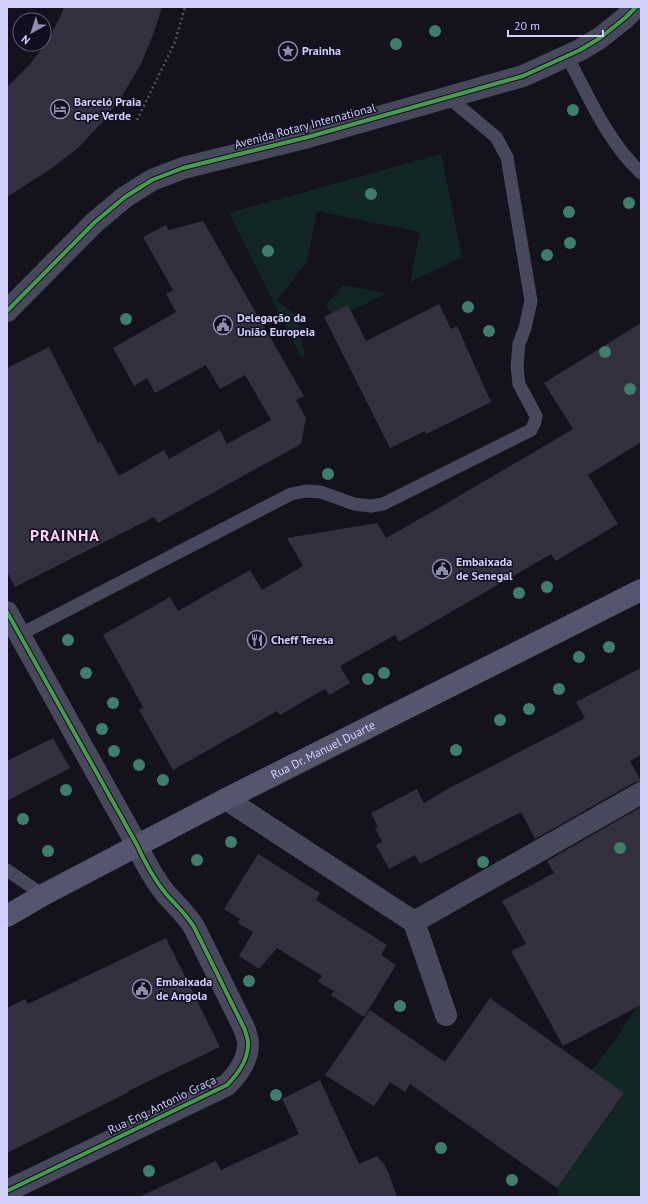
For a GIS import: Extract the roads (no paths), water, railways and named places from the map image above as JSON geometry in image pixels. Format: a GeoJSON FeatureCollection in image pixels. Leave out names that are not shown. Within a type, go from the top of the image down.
{"type":"FeatureCollection","features":[{"type":"Feature","properties":{"kind":"street","name":"Avenida Rotary International"},"geometry":{"type":"LineString","coordinates":[[7,311],[95,222],[125,197],[152,180],[183,168],[308,137],[524,76],[567,56],[600,38],[636,7]]}},
{"type":"Feature","properties":{"kind":"street","name":"Rua Dr. Manuel Duarte"},"geometry":{"type":"LineString","coordinates":[[7,916],[43,895],[226,799],[641,590]]}},
{"type":"Feature","properties":{"kind":"street","name":"Rua Eng. Antonio Graça"},"geometry":{"type":"LineString","coordinates":[[7,612],[137,845],[143,860],[166,894],[185,913],[194,927],[245,1030],[249,1045],[245,1060],[237,1075],[226,1085],[7,1191]]}},
{"type":"Feature","properties":{"kind":"street"},"geometry":{"type":"LineString","coordinates":[[414,922],[641,793]]}},
{"type":"Feature","properties":{"kind":"street"},"geometry":{"type":"LineString","coordinates":[[226,799],[414,922],[446,1015]]}},
{"type":"Feature","properties":{"kind":"lane"},"geometry":{"type":"LineString","coordinates":[[567,56],[615,145],[630,163],[641,173]]}},
{"type":"Feature","properties":{"kind":"lane"},"geometry":{"type":"LineString","coordinates":[[19,634],[291,494],[306,491],[321,492],[354,504],[371,506],[384,504],[531,430],[536,416],[519,384],[518,366],[519,344],[525,328],[531,301],[506,157],[496,137],[448,97]]}},
{"type":"Feature","properties":{"kind":"lane"},"geometry":{"type":"LineString","coordinates":[[7,870],[43,895]]}},
{"type":"Feature","properties":{"kind":"place","name":"Prainha"},"geometry":{"type":"Point","coordinates":[288,51]}},
{"type":"Feature","properties":{"kind":"place","name":"Barceló Praia Cape Verde"},"geometry":{"type":"Point","coordinates":[60,109]}},
{"type":"Feature","properties":{"kind":"place","name":"Delegação da União Europeia"},"geometry":{"type":"Point","coordinates":[223,325]}},
{"type":"Feature","properties":{"kind":"place","name":"Embaixada de Senegal"},"geometry":{"type":"Point","coordinates":[442,569]}},
{"type":"Feature","properties":{"kind":"place","name":"Cheff Teresa"},"geometry":{"type":"Point","coordinates":[257,640]}},
{"type":"Feature","properties":{"kind":"place","name":"Embaixada de Angola"},"geometry":{"type":"Point","coordinates":[142,989]}},
{"type":"Feature","properties":{"kind":"district","name":"PRAINHA"},"geometry":{"type":"Point","coordinates":[65,535]}}]}
